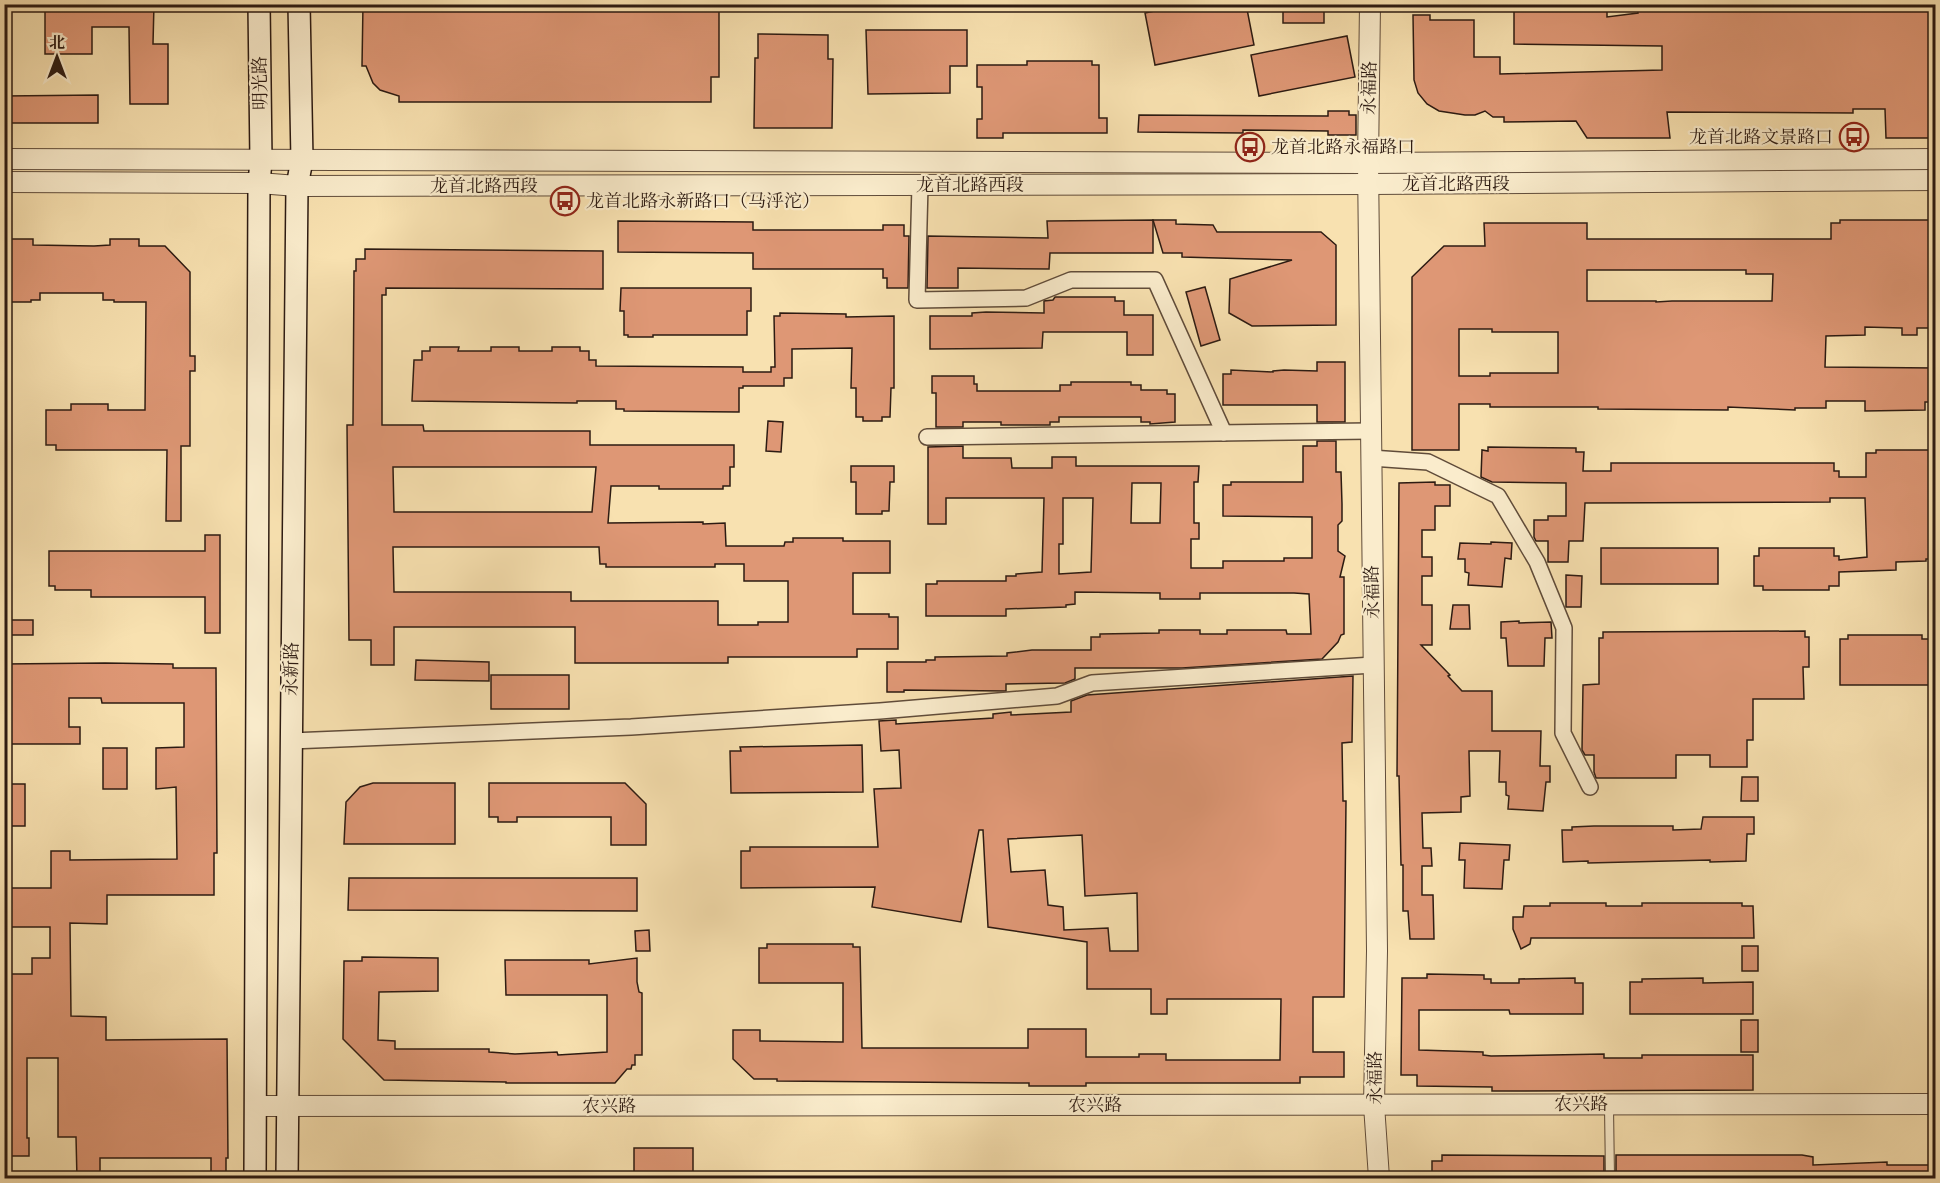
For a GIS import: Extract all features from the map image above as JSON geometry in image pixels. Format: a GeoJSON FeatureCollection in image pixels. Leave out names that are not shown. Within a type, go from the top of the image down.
{"type":"FeatureCollection","features":[{"type":"Feature","properties":{"kind":"main road","name":"明光路"},"geometry":{"type":"LineString","coordinates":[[259,4],[261,161]]}},
{"type":"Feature","properties":{"kind":"main road"},"geometry":{"type":"LineString","coordinates":[[299,4],[302,160]]}},
{"type":"Feature","properties":{"kind":"main road","name":"永新路"},"geometry":{"type":"LineString","coordinates":[[287,1179],[297,186],[302,160]]}},
{"type":"Feature","properties":{"kind":"main road","name":"永新路"},"geometry":{"type":"LineString","coordinates":[[255,1179],[258,183],[261,161]]}},
{"type":"Feature","properties":{"kind":"street","name":"永福路"},"geometry":{"type":"LineString","coordinates":[[1370,4],[1368,163],[1377,951],[1374,1105],[1379,1179]]}},
{"type":"Feature","properties":{"kind":"street","name":"龙首北路西段"},"geometry":{"type":"LineString","coordinates":[[4,159],[1368,163],[1935,159]]}},
{"type":"Feature","properties":{"kind":"street","name":"龙首北路西段"},"geometry":{"type":"LineString","coordinates":[[4,182],[258,183],[297,186],[1370,184],[1935,180]]}},
{"type":"Feature","properties":{"kind":"street"},"geometry":{"type":"LineString","coordinates":[[920,185],[917,300],[1026,298],[1071,280],[1155,280],[1224,433]]}},
{"type":"Feature","properties":{"kind":"street"},"geometry":{"type":"LineString","coordinates":[[927,437],[1371,431]]}},
{"type":"Feature","properties":{"kind":"street"},"geometry":{"type":"LineString","coordinates":[[1371,458],[1428,462],[1498,495],[1538,562],[1564,628],[1563,733],[1590,786]]}},
{"type":"Feature","properties":{"kind":"street"},"geometry":{"type":"LineString","coordinates":[[291,741],[631,727],[880,711],[1057,696],[1092,683],[1373,665]]}},
{"type":"Feature","properties":{"kind":"street","name":"农兴路"},"geometry":{"type":"LineString","coordinates":[[255,1106],[1935,1104]]}},
{"type":"Feature","properties":{"kind":"lane"},"geometry":{"type":"LineString","coordinates":[[1609,1104],[1610,1179]]}},
{"type":"Feature","properties":{"kind":"building"},"geometry":{"type":"Polygon","coordinates":[[[45,4],[154,4],[153,44],[168,44],[168,104],[130,104],[129,27],[92,27],[92,54],[45,54],[45,4]]]}},
{"type":"Feature","properties":{"kind":"building"},"geometry":{"type":"Polygon","coordinates":[[[363,4],[719,4],[719,77],[711,77],[711,102],[399,102],[399,96],[380,90],[373,83],[366,66],[362,66],[363,4]]]}},
{"type":"Feature","properties":{"kind":"building"},"geometry":{"type":"Polygon","coordinates":[[[1187,4],[1246,4],[1254,45],[1155,65],[1145,13],[1187,4]]]}},
{"type":"Feature","properties":{"kind":"building"},"geometry":{"type":"Polygon","coordinates":[[[1283,4],[1324,4],[1324,23],[1283,23],[1283,4]]]}},
{"type":"Feature","properties":{"kind":"building"},"geometry":{"type":"Polygon","coordinates":[[[1514,4],[1607,4],[1607,17],[1638,13],[1637,4],[1654,4],[1654,7],[1868,8],[1868,4],[1935,4],[1935,138],[1886,138],[1885,109],[1853,109],[1853,113],[1667,112],[1670,138],[1587,138],[1576,121],[1504,122],[1504,117],[1493,117],[1485,111],[1475,115],[1465,115],[1439,111],[1427,104],[1418,93],[1414,80],[1413,15],[1430,15],[1430,20],[1474,20],[1474,57],[1500,57],[1500,74],[1662,70],[1662,46],[1514,44],[1514,4]]]}},
{"type":"Feature","properties":{"kind":"building"},"geometry":{"type":"Polygon","coordinates":[[[866,30],[967,30],[967,66],[950,66],[950,93],[868,94],[866,30]]]}},
{"type":"Feature","properties":{"kind":"building"},"geometry":{"type":"Polygon","coordinates":[[[758,34],[828,35],[828,59],[833,59],[832,128],[754,128],[755,58],[758,58],[758,34]]]}},
{"type":"Feature","properties":{"kind":"building"},"geometry":{"type":"Polygon","coordinates":[[[1347,36],[1355,77],[1259,96],[1251,55],[1347,36]]]}},
{"type":"Feature","properties":{"kind":"building"},"geometry":{"type":"Polygon","coordinates":[[[1027,61],[1092,61],[1092,65],[1099,65],[1099,118],[1107,118],[1107,133],[1003,133],[1003,138],[977,138],[977,119],[982,119],[982,87],[977,87],[977,65],[1027,65],[1027,61]]]}},
{"type":"Feature","properties":{"kind":"building"},"geometry":{"type":"Polygon","coordinates":[[[98,95],[98,123],[4,123],[4,96],[98,95]]]}},
{"type":"Feature","properties":{"kind":"building"},"geometry":{"type":"Polygon","coordinates":[[[1328,111],[1349,111],[1349,115],[1356,115],[1356,135],[1328,135],[1328,131],[1138,132],[1139,115],[1328,116],[1328,111]]]}},
{"type":"Feature","properties":{"kind":"building"},"geometry":{"type":"Polygon","coordinates":[[[1153,220],[1153,253],[1050,253],[1049,269],[958,268],[958,288],[927,288],[928,236],[1048,238],[1047,221],[1153,220]]]}},
{"type":"Feature","properties":{"kind":"building"},"geometry":{"type":"Polygon","coordinates":[[[1153,220],[1176,220],[1176,224],[1213,225],[1217,232],[1321,232],[1336,245],[1336,325],[1252,326],[1229,313],[1230,279],[1292,260],[1182,257],[1182,253],[1163,253],[1153,220]]]}},
{"type":"Feature","properties":{"kind":"building"},"geometry":{"type":"Polygon","coordinates":[[[1840,220],[1934,220],[1935,222],[1935,328],[1917,328],[1917,335],[1902,335],[1902,328],[1865,327],[1865,335],[1826,336],[1825,367],[1935,368],[1935,402],[1925,402],[1925,410],[1865,411],[1865,401],[1826,401],[1826,408],[1795,408],[1795,410],[1728,407],[1728,410],[1598,409],[1598,407],[1490,407],[1490,404],[1459,404],[1459,450],[1412,450],[1412,277],[1444,246],[1485,246],[1484,223],[1587,223],[1587,239],[1831,239],[1831,223],[1840,223],[1840,220]],[[1587,270],[1587,301],[1772,301],[1773,274],[1746,274],[1746,270],[1587,270]],[[1459,329],[1459,376],[1490,376],[1490,373],[1558,373],[1558,332],[1492,332],[1492,329],[1459,329]]]}},
{"type":"Feature","properties":{"kind":"building"},"geometry":{"type":"Polygon","coordinates":[[[618,221],[753,222],[753,230],[883,230],[883,225],[904,225],[904,236],[909,236],[908,288],[887,288],[887,278],[883,278],[883,269],[753,269],[753,253],[618,252],[618,221]]]}},
{"type":"Feature","properties":{"kind":"building"},"geometry":{"type":"Polygon","coordinates":[[[4,239],[33,239],[33,245],[94,246],[110,245],[110,239],[139,239],[139,246],[165,246],[190,272],[190,356],[195,356],[195,371],[190,371],[190,446],[181,446],[181,521],[166,521],[167,450],[56,450],[56,445],[46,445],[46,410],[71,410],[71,404],[108,404],[108,410],[145,410],[146,302],[103,300],[103,293],[40,293],[40,300],[7,302],[4,300],[4,239]]]}},
{"type":"Feature","properties":{"kind":"building"},"geometry":{"type":"Polygon","coordinates":[[[365,249],[603,251],[603,289],[386,288],[386,295],[382,295],[382,425],[423,425],[424,431],[590,431],[590,445],[734,445],[734,467],[730,467],[730,486],[723,486],[723,489],[659,489],[659,486],[611,486],[608,523],[725,523],[726,546],[784,546],[785,542],[793,542],[793,538],[890,541],[890,573],[853,573],[853,614],[889,614],[889,617],[898,617],[898,649],[857,649],[857,657],[728,657],[728,663],[575,663],[575,627],[394,627],[394,665],[371,665],[371,640],[349,640],[347,425],[353,425],[354,271],[356,271],[356,259],[365,259],[365,249]],[[393,467],[394,512],[592,512],[596,467],[393,467]],[[393,547],[394,592],[571,592],[571,601],[718,601],[718,625],[788,622],[788,581],[744,581],[744,564],[715,564],[715,567],[606,567],[606,564],[600,564],[599,547],[393,547]]]}},
{"type":"Feature","properties":{"kind":"building"},"geometry":{"type":"Polygon","coordinates":[[[1205,287],[1220,340],[1201,346],[1186,292],[1205,287]]]}},
{"type":"Feature","properties":{"kind":"building"},"geometry":{"type":"Polygon","coordinates":[[[621,288],[751,288],[751,311],[747,311],[747,335],[628,337],[624,335],[624,311],[620,311],[621,288]]]}},
{"type":"Feature","properties":{"kind":"building"},"geometry":{"type":"Polygon","coordinates":[[[1055,297],[1115,297],[1115,301],[1124,301],[1124,315],[1153,315],[1153,355],[1127,355],[1127,332],[1043,332],[1042,348],[930,349],[930,316],[972,316],[972,313],[986,312],[1044,313],[1044,301],[1053,300],[1055,297]]]}},
{"type":"Feature","properties":{"kind":"building"},"geometry":{"type":"Polygon","coordinates":[[[780,313],[846,314],[846,317],[894,316],[894,388],[891,388],[890,417],[882,417],[882,421],[863,421],[863,417],[856,417],[856,388],[851,388],[852,348],[792,349],[792,378],[784,378],[784,386],[743,386],[739,388],[739,412],[624,411],[624,409],[616,409],[616,401],[577,401],[577,403],[412,401],[414,360],[422,360],[422,351],[430,351],[430,347],[459,347],[458,351],[491,351],[491,347],[519,347],[519,351],[552,351],[552,347],[580,347],[580,351],[589,351],[589,360],[596,360],[596,366],[743,367],[743,372],[771,372],[771,367],[775,367],[774,316],[780,316],[780,313]]]}},
{"type":"Feature","properties":{"kind":"building"},"geometry":{"type":"Polygon","coordinates":[[[1317,362],[1345,362],[1345,422],[1317,422],[1317,405],[1223,405],[1223,374],[1231,374],[1231,370],[1317,371],[1317,362]]]}},
{"type":"Feature","properties":{"kind":"building"},"geometry":{"type":"Polygon","coordinates":[[[932,376],[974,376],[977,391],[1060,391],[1060,385],[1071,385],[1071,382],[1131,382],[1131,385],[1141,385],[1141,390],[1167,390],[1167,394],[1175,394],[1175,422],[1150,424],[1150,422],[1141,422],[1141,417],[1059,417],[1059,422],[1050,422],[1050,425],[963,422],[963,427],[936,427],[936,393],[932,393],[932,376]]]}},
{"type":"Feature","properties":{"kind":"building"},"geometry":{"type":"Polygon","coordinates":[[[768,421],[783,422],[781,452],[766,451],[768,421]]]}},
{"type":"Feature","properties":{"kind":"building"},"geometry":{"type":"Polygon","coordinates":[[[1317,441],[1336,441],[1336,472],[1341,472],[1342,504],[1342,521],[1338,525],[1338,551],[1345,556],[1340,577],[1344,577],[1344,634],[1322,659],[1182,668],[1075,668],[1075,679],[1065,683],[1006,684],[1006,691],[904,690],[904,692],[887,692],[887,662],[926,662],[926,660],[935,660],[935,657],[1007,656],[1007,653],[1032,650],[1091,650],[1091,637],[1100,637],[1100,634],[1159,633],[1159,630],[1200,630],[1200,634],[1227,634],[1227,630],[1286,630],[1287,634],[1311,634],[1309,594],[1294,593],[1200,593],[1200,599],[1160,599],[1160,593],[1075,592],[1075,604],[1066,605],[1066,607],[1006,609],[1006,616],[926,616],[926,584],[937,584],[937,581],[1006,581],[1006,576],[1042,572],[1044,498],[946,498],[946,524],[928,524],[928,447],[963,446],[963,458],[1011,458],[1012,468],[1052,468],[1052,457],[1076,457],[1076,466],[1199,466],[1198,482],[1194,482],[1194,523],[1199,523],[1199,539],[1191,539],[1191,568],[1223,568],[1223,561],[1284,561],[1284,558],[1312,558],[1312,517],[1223,516],[1223,485],[1231,485],[1231,482],[1303,482],[1303,446],[1317,446],[1317,441]],[[1132,483],[1131,523],[1160,523],[1161,483],[1132,483]],[[1063,498],[1063,544],[1059,544],[1059,574],[1091,572],[1093,498],[1063,498]]]}},
{"type":"Feature","properties":{"kind":"building"},"geometry":{"type":"Polygon","coordinates":[[[1488,447],[1576,448],[1576,452],[1584,452],[1583,471],[1611,471],[1611,463],[1834,463],[1834,471],[1839,471],[1839,477],[1866,477],[1866,453],[1876,453],[1876,450],[1935,450],[1935,559],[1896,562],[1896,570],[1839,572],[1839,586],[1829,586],[1829,590],[1763,590],[1763,586],[1754,586],[1754,556],[1759,556],[1759,548],[1834,548],[1834,556],[1839,556],[1839,560],[1867,557],[1865,498],[1830,498],[1830,502],[1585,503],[1583,541],[1569,541],[1568,562],[1548,562],[1548,541],[1536,541],[1534,520],[1548,520],[1548,516],[1566,516],[1566,483],[1492,482],[1481,477],[1482,450],[1488,451],[1488,447]]]}},
{"type":"Feature","properties":{"kind":"building"},"geometry":{"type":"Polygon","coordinates":[[[851,466],[894,466],[894,482],[890,482],[889,511],[882,511],[882,514],[856,514],[856,482],[851,482],[851,466]]]}},
{"type":"Feature","properties":{"kind":"building"},"geometry":{"type":"Polygon","coordinates":[[[1435,482],[1435,485],[1450,485],[1450,506],[1435,506],[1435,530],[1422,530],[1422,557],[1432,557],[1432,576],[1422,576],[1422,605],[1432,605],[1432,645],[1421,645],[1462,691],[1492,691],[1492,731],[1541,731],[1540,766],[1550,766],[1550,782],[1546,782],[1543,811],[1508,809],[1509,796],[1506,795],[1506,782],[1499,782],[1500,751],[1469,751],[1470,796],[1461,797],[1461,812],[1422,813],[1423,848],[1431,848],[1432,866],[1422,866],[1422,895],[1433,895],[1434,939],[1410,939],[1408,911],[1403,911],[1403,865],[1401,865],[1399,776],[1397,776],[1399,483],[1435,482]]]}},
{"type":"Feature","properties":{"kind":"building"},"geometry":{"type":"Polygon","coordinates":[[[205,535],[220,535],[220,633],[205,633],[205,597],[91,597],[91,590],[55,590],[55,586],[49,586],[49,551],[205,551],[205,535]]]}},
{"type":"Feature","properties":{"kind":"building"},"geometry":{"type":"Polygon","coordinates":[[[1491,542],[1512,543],[1511,559],[1505,558],[1502,587],[1468,585],[1469,573],[1465,572],[1465,559],[1458,559],[1460,543],[1491,544],[1491,542]]]}},
{"type":"Feature","properties":{"kind":"building"},"geometry":{"type":"Polygon","coordinates":[[[1601,548],[1718,548],[1718,584],[1601,584],[1601,548]]]}},
{"type":"Feature","properties":{"kind":"building"},"geometry":{"type":"Polygon","coordinates":[[[1566,575],[1582,576],[1581,607],[1566,607],[1566,575]]]}},
{"type":"Feature","properties":{"kind":"building"},"geometry":{"type":"Polygon","coordinates":[[[1453,605],[1469,605],[1470,629],[1450,629],[1453,605]]]}},
{"type":"Feature","properties":{"kind":"building"},"geometry":{"type":"Polygon","coordinates":[[[4,620],[33,620],[33,635],[4,635],[4,620]]]}},
{"type":"Feature","properties":{"kind":"building"},"geometry":{"type":"Polygon","coordinates":[[[1519,621],[1519,623],[1551,622],[1552,638],[1545,638],[1544,666],[1508,666],[1506,638],[1501,638],[1501,622],[1519,621]]]}},
{"type":"Feature","properties":{"kind":"building"},"geometry":{"type":"Polygon","coordinates":[[[1805,631],[1805,637],[1809,637],[1809,667],[1803,667],[1804,699],[1753,699],[1753,740],[1747,740],[1747,767],[1710,767],[1710,755],[1676,755],[1676,778],[1596,778],[1594,755],[1585,755],[1582,750],[1583,685],[1599,684],[1599,638],[1603,638],[1603,632],[1805,631]]]}},
{"type":"Feature","properties":{"kind":"building"},"geometry":{"type":"Polygon","coordinates":[[[1848,635],[1922,635],[1922,639],[1935,639],[1935,685],[1840,685],[1840,639],[1848,639],[1848,635]]]}},
{"type":"Feature","properties":{"kind":"building"},"geometry":{"type":"Polygon","coordinates":[[[416,660],[489,662],[489,681],[415,680],[416,660]]]}},
{"type":"Feature","properties":{"kind":"building"},"geometry":{"type":"Polygon","coordinates":[[[4,664],[173,664],[173,668],[216,668],[217,853],[214,853],[214,895],[107,895],[107,924],[70,923],[71,1016],[106,1017],[106,1040],[227,1039],[228,1158],[226,1158],[226,1179],[211,1179],[211,1158],[100,1158],[100,1179],[77,1179],[76,1137],[58,1137],[58,1058],[27,1058],[29,1156],[4,1156],[4,974],[32,974],[32,958],[50,958],[50,927],[4,927],[4,888],[51,888],[51,851],[70,851],[70,860],[177,859],[176,787],[156,789],[156,748],[184,747],[184,703],[102,703],[101,698],[69,698],[69,727],[80,727],[80,744],[4,744],[4,664]]]}},
{"type":"Feature","properties":{"kind":"building"},"geometry":{"type":"Polygon","coordinates":[[[491,675],[569,675],[569,709],[491,709],[491,675]]]}},
{"type":"Feature","properties":{"kind":"building"},"geometry":{"type":"Polygon","coordinates":[[[1353,676],[1352,742],[1342,743],[1343,801],[1346,801],[1344,997],[1313,997],[1313,1052],[1344,1052],[1344,1077],[1300,1077],[1300,1083],[1086,1083],[1086,1086],[754,1079],[733,1059],[733,1030],[760,1030],[760,1041],[843,1042],[843,983],[759,983],[759,948],[767,948],[767,944],[853,944],[853,947],[860,947],[862,1048],[1028,1048],[1028,1029],[1086,1029],[1086,1057],[1139,1057],[1139,1054],[1166,1054],[1166,1060],[1280,1060],[1281,999],[1167,999],[1167,1014],[1151,1014],[1151,989],[1087,989],[1087,942],[988,927],[983,830],[979,830],[961,922],[872,907],[875,887],[741,888],[741,851],[750,851],[750,847],[878,847],[874,789],[901,788],[899,750],[881,751],[879,721],[896,720],[896,724],[993,718],[993,714],[1011,712],[1011,715],[1071,712],[1071,701],[1087,695],[1353,676]],[[1082,835],[1008,839],[1011,872],[1045,870],[1048,905],[1063,907],[1064,930],[1108,928],[1110,951],[1138,951],[1137,893],[1085,896],[1082,835]]]}},
{"type":"Feature","properties":{"kind":"building"},"geometry":{"type":"Polygon","coordinates":[[[862,745],[863,792],[731,793],[730,751],[741,751],[740,747],[862,745]]]}},
{"type":"Feature","properties":{"kind":"building"},"geometry":{"type":"Polygon","coordinates":[[[103,748],[127,748],[127,789],[103,789],[103,748]]]}},
{"type":"Feature","properties":{"kind":"building"},"geometry":{"type":"Polygon","coordinates":[[[1742,777],[1758,777],[1758,801],[1741,801],[1742,777]]]}},
{"type":"Feature","properties":{"kind":"building"},"geometry":{"type":"Polygon","coordinates":[[[373,783],[455,783],[455,844],[344,844],[346,802],[360,787],[373,783]]]}},
{"type":"Feature","properties":{"kind":"building"},"geometry":{"type":"Polygon","coordinates":[[[489,783],[625,783],[646,804],[646,845],[611,845],[611,817],[517,817],[517,822],[498,822],[498,817],[489,817],[489,783]]]}},
{"type":"Feature","properties":{"kind":"building"},"geometry":{"type":"Polygon","coordinates":[[[4,784],[25,784],[25,826],[4,826],[4,784]]]}},
{"type":"Feature","properties":{"kind":"building"},"geometry":{"type":"Polygon","coordinates":[[[1703,817],[1754,817],[1754,834],[1747,834],[1746,861],[1563,862],[1562,830],[1594,826],[1673,826],[1673,830],[1701,829],[1703,817]]]}},
{"type":"Feature","properties":{"kind":"building"},"geometry":{"type":"Polygon","coordinates":[[[1460,843],[1510,845],[1509,860],[1504,860],[1502,889],[1464,888],[1465,860],[1459,860],[1460,843]]]}},
{"type":"Feature","properties":{"kind":"building"},"geometry":{"type":"Polygon","coordinates":[[[349,878],[637,878],[637,911],[348,910],[349,878]]]}},
{"type":"Feature","properties":{"kind":"building"},"geometry":{"type":"Polygon","coordinates":[[[1550,903],[1606,903],[1606,906],[1642,906],[1642,903],[1742,903],[1742,906],[1753,906],[1754,938],[1531,938],[1530,944],[1521,949],[1513,929],[1513,917],[1523,917],[1524,906],[1550,906],[1550,903]]]}},
{"type":"Feature","properties":{"kind":"building"},"geometry":{"type":"Polygon","coordinates":[[[649,930],[650,951],[636,951],[635,931],[649,930]]]}},
{"type":"Feature","properties":{"kind":"building"},"geometry":{"type":"Polygon","coordinates":[[[1742,946],[1758,946],[1758,971],[1742,971],[1742,946]]]}},
{"type":"Feature","properties":{"kind":"building"},"geometry":{"type":"Polygon","coordinates":[[[362,957],[438,958],[438,991],[379,992],[378,1040],[395,1041],[395,1049],[489,1049],[489,1052],[515,1054],[557,1052],[558,1055],[607,1052],[607,995],[506,995],[505,960],[589,960],[589,964],[637,958],[637,982],[639,992],[642,993],[642,1055],[635,1055],[635,1065],[627,1069],[615,1083],[384,1080],[343,1039],[344,961],[362,961],[362,957]]]}},
{"type":"Feature","properties":{"kind":"building"},"geometry":{"type":"Polygon","coordinates":[[[1427,974],[1484,975],[1484,979],[1491,979],[1491,983],[1519,983],[1519,979],[1575,978],[1575,983],[1583,983],[1583,1014],[1510,1014],[1509,1010],[1419,1010],[1419,1050],[1483,1052],[1483,1055],[1491,1056],[1604,1054],[1604,1058],[1642,1058],[1642,1055],[1753,1055],[1753,1090],[1492,1091],[1492,1087],[1417,1086],[1417,1075],[1401,1075],[1402,978],[1427,978],[1427,974]]]}},
{"type":"Feature","properties":{"kind":"building"},"geometry":{"type":"Polygon","coordinates":[[[1703,978],[1703,983],[1753,982],[1753,1014],[1630,1014],[1630,982],[1642,982],[1642,979],[1703,978]]]}},
{"type":"Feature","properties":{"kind":"building"},"geometry":{"type":"Polygon","coordinates":[[[1741,1020],[1758,1020],[1758,1052],[1741,1052],[1741,1020]]]}},
{"type":"Feature","properties":{"kind":"building"},"geometry":{"type":"Polygon","coordinates":[[[634,1148],[693,1148],[693,1172],[634,1172],[634,1148]]]}},
{"type":"Feature","properties":{"kind":"building"},"geometry":{"type":"Polygon","coordinates":[[[1442,1155],[1604,1156],[1604,1179],[1432,1179],[1432,1161],[1442,1161],[1442,1155]]]}},
{"type":"Feature","properties":{"kind":"building"},"geometry":{"type":"Polygon","coordinates":[[[1616,1155],[1802,1155],[1813,1157],[1813,1165],[1887,1162],[1887,1165],[1935,1165],[1935,1179],[1616,1179],[1616,1155]]]}},
{"type":"Feature","properties":{"kind":"place","name":"龙首北路文景路口"},"geometry":{"type":"Point","coordinates":[1854,137]}},
{"type":"Feature","properties":{"kind":"place","name":"龙首北路永福路口"},"geometry":{"type":"Point","coordinates":[1250,147]}},
{"type":"Feature","properties":{"kind":"place","name":"龙首北路永新路口（马泘沱）"},"geometry":{"type":"Point","coordinates":[565,201]}}]}
